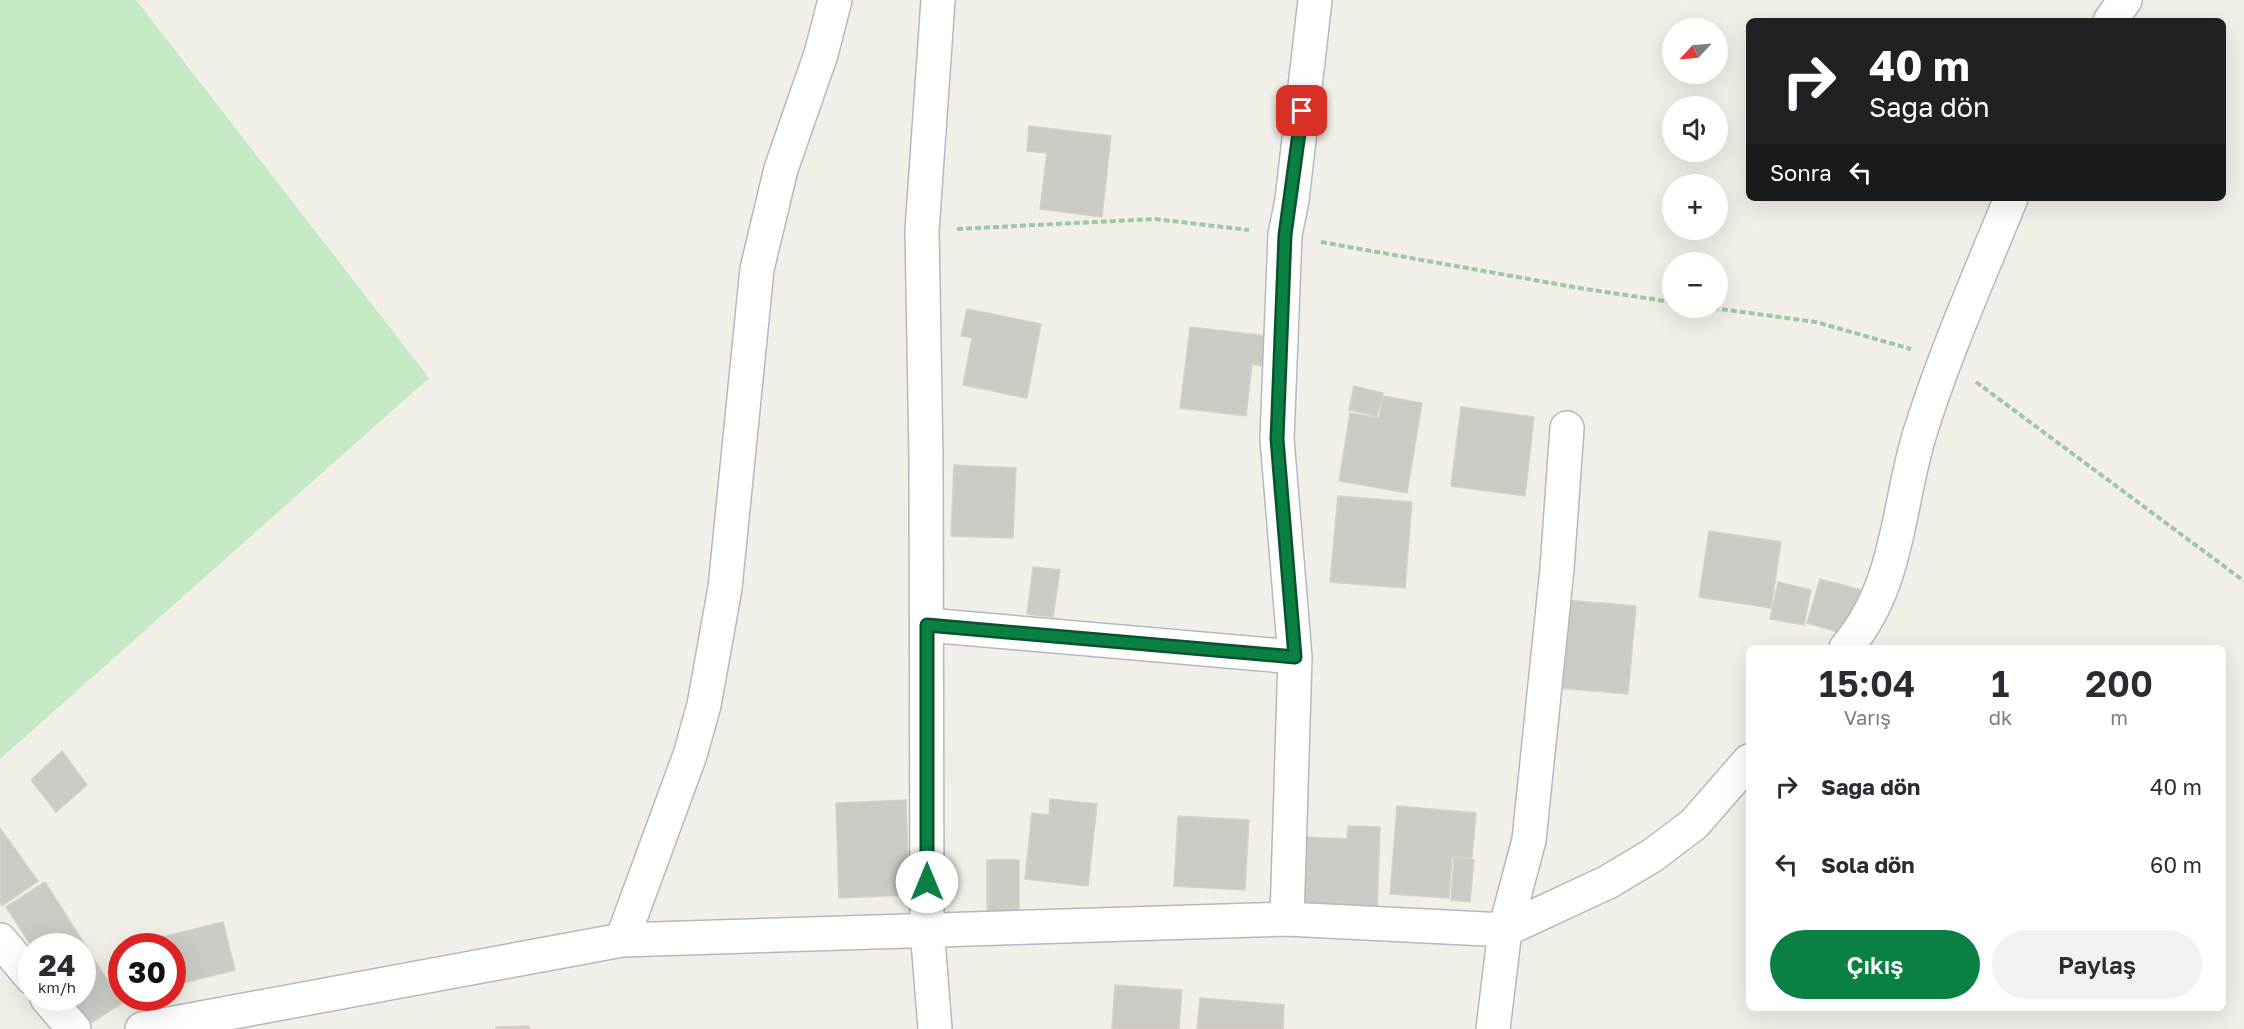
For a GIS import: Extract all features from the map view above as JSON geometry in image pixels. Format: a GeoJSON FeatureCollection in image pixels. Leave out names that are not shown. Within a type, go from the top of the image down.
{"type":"FeatureCollection","features":[{"type":"Feature","properties":{"kind":"street"},"geometry":{"type":"LineString","coordinates":[[622,940],[690,755],[704,705],[725,588],[757,269],[776,188],[821,54],[835,0]]}},
{"type":"Feature","properties":{"kind":"street"},"geometry":{"type":"LineString","coordinates":[[935,1029],[927,928],[927,625],[922,231],[938,0]]}},
{"type":"Feature","properties":{"kind":"street"},"geometry":{"type":"LineString","coordinates":[[1287,918],[1295,657],[1277,439],[1285,235],[1292,200],[1315,0]]}},
{"type":"Feature","properties":{"kind":"street"},"geometry":{"type":"LineString","coordinates":[[2112,18],[2125,0]]}},
{"type":"Feature","properties":{"kind":"street"},"geometry":{"type":"LineString","coordinates":[[1848,645],[1873,606],[1890,568],[1919,437],[1946,359],[2010,201]]}},
{"type":"Feature","properties":{"kind":"street"},"geometry":{"type":"LineString","coordinates":[[1492,1029],[1505,930],[1529,840],[1557,569],[1567,428]]}},
{"type":"Feature","properties":{"kind":"street"},"geometry":{"type":"LineString","coordinates":[[927,625],[1295,657]]}},
{"type":"Feature","properties":{"kind":"street"},"geometry":{"type":"LineString","coordinates":[[142,1029],[622,940],[927,928],[1287,918],[1505,930],[1608,882],[1653,855],[1694,824],[1746,764]]}},
{"type":"Feature","properties":{"kind":"street"},"geometry":{"type":"LineString","coordinates":[[0,940],[18,961]]}},
{"type":"Feature","properties":{"kind":"street"},"geometry":{"type":"LineString","coordinates":[[59,1011],[74,1029]]}},
{"type":"Feature","properties":{"kind":"path"},"geometry":{"type":"LineString","coordinates":[[1728,310],[1816,322],[1946,359],[2244,581]]}},
{"type":"Feature","properties":{"kind":"green space"},"geometry":{"type":"Polygon","coordinates":[[[0,0],[136,0],[429,378],[0,759],[0,0]]]}},
{"type":"Feature","properties":{"kind":"building"},"geometry":{"type":"Polygon","coordinates":[[[1029,126],[1111,136],[1102,217],[1040,209],[1047,153],[1027,151],[1029,126]]]}},
{"type":"Feature","properties":{"kind":"building"},"geometry":{"type":"Polygon","coordinates":[[[967,309],[1041,324],[1027,398],[963,385],[972,338],[961,336],[967,309]]]}},
{"type":"Feature","properties":{"kind":"building"},"geometry":{"type":"Polygon","coordinates":[[[1190,327],[1267,336],[1263,366],[1252,364],[1246,416],[1180,408],[1190,327]]]}},
{"type":"Feature","properties":{"kind":"building"},"geometry":{"type":"Polygon","coordinates":[[[1354,386],[1383,393],[1377,416],[1349,410],[1354,386]]]}},
{"type":"Feature","properties":{"kind":"building"},"geometry":{"type":"Polygon","coordinates":[[[1383,396],[1422,403],[1407,493],[1339,481],[1350,413],[1379,418],[1383,396]]]}},
{"type":"Feature","properties":{"kind":"building"},"geometry":{"type":"Polygon","coordinates":[[[1461,407],[1534,417],[1525,496],[1451,486],[1461,407]]]}},
{"type":"Feature","properties":{"kind":"building"},"geometry":{"type":"Polygon","coordinates":[[[954,465],[1016,468],[1013,538],[951,536],[954,465]]]}},
{"type":"Feature","properties":{"kind":"building"},"geometry":{"type":"Polygon","coordinates":[[[1338,496],[1412,502],[1405,588],[1330,582],[1338,496]]]}},
{"type":"Feature","properties":{"kind":"building"},"geometry":{"type":"Polygon","coordinates":[[[1709,531],[1781,542],[1771,608],[1699,597],[1709,531]]]}},
{"type":"Feature","properties":{"kind":"building"},"geometry":{"type":"Polygon","coordinates":[[[1033,567],[1060,570],[1053,617],[1027,614],[1033,567]]]}},
{"type":"Feature","properties":{"kind":"building"},"geometry":{"type":"Polygon","coordinates":[[[1820,579],[1861,590],[1848,635],[1807,623],[1820,579]]]}},
{"type":"Feature","properties":{"kind":"building"},"geometry":{"type":"Polygon","coordinates":[[[1778,582],[1811,590],[1804,625],[1770,619],[1778,582]]]}},
{"type":"Feature","properties":{"kind":"building"},"geometry":{"type":"Polygon","coordinates":[[[1565,600],[1636,606],[1628,694],[1558,688],[1565,600]]]}},
{"type":"Feature","properties":{"kind":"building"},"geometry":{"type":"Polygon","coordinates":[[[62,751],[87,785],[56,812],[31,780],[62,751]]]}},
{"type":"Feature","properties":{"kind":"building"},"geometry":{"type":"Polygon","coordinates":[[[1050,799],[1097,804],[1088,886],[1025,879],[1032,813],[1049,815],[1050,799]]]}},
{"type":"Feature","properties":{"kind":"building"},"geometry":{"type":"Polygon","coordinates":[[[906,800],[909,895],[839,898],[836,803],[906,800]]]}},
{"type":"Feature","properties":{"kind":"building"},"geometry":{"type":"Polygon","coordinates":[[[1397,806],[1476,813],[1472,858],[1452,857],[1449,898],[1390,894],[1397,806]]]}},
{"type":"Feature","properties":{"kind":"building"},"geometry":{"type":"Polygon","coordinates":[[[1178,816],[1249,820],[1245,890],[1174,886],[1178,816]]]}},
{"type":"Feature","properties":{"kind":"building"},"geometry":{"type":"Polygon","coordinates":[[[1348,826],[1380,827],[1377,912],[1300,909],[1302,837],[1347,839],[1348,826]]]}},
{"type":"Feature","properties":{"kind":"building"},"geometry":{"type":"Polygon","coordinates":[[[0,828],[38,881],[2,906],[0,903],[0,828]]]}},
{"type":"Feature","properties":{"kind":"building"},"geometry":{"type":"Polygon","coordinates":[[[1454,858],[1474,860],[1470,902],[1451,900],[1454,858]]]}},
{"type":"Feature","properties":{"kind":"building"},"geometry":{"type":"Polygon","coordinates":[[[987,860],[1019,860],[1019,911],[987,911],[987,860]]]}},
{"type":"Feature","properties":{"kind":"building"},"geometry":{"type":"Polygon","coordinates":[[[45,882],[77,933],[23,933],[6,907],[45,882]]]}},
{"type":"Feature","properties":{"kind":"building"},"geometry":{"type":"Polygon","coordinates":[[[223,922],[235,970],[186,982],[186,933],[179,933],[223,922]]]}},
{"type":"Feature","properties":{"kind":"building"},"geometry":{"type":"Polygon","coordinates":[[[96,962],[108,981],[110,1011],[83,1028],[72,1011],[96,1011],[96,962]]]}},
{"type":"Feature","properties":{"kind":"building"},"geometry":{"type":"Polygon","coordinates":[[[1115,985],[1182,990],[1179,1029],[1112,1029],[1115,985]]]}},
{"type":"Feature","properties":{"kind":"building"},"geometry":{"type":"Polygon","coordinates":[[[1200,998],[1284,1005],[1283,1029],[1197,1029],[1200,998]]]}},
{"type":"Feature","properties":{"kind":"building"},"geometry":{"type":"Polygon","coordinates":[[[529,1026],[529,1029],[496,1029],[496,1027],[529,1026]]]}},
{"type":"Feature","properties":{"kind":"route"},"geometry":{"type":"LineString","coordinates":[[927,882],[927,625],[1295,657],[1277,439],[1285,235],[1292,200],[1302,111]]}}]}
